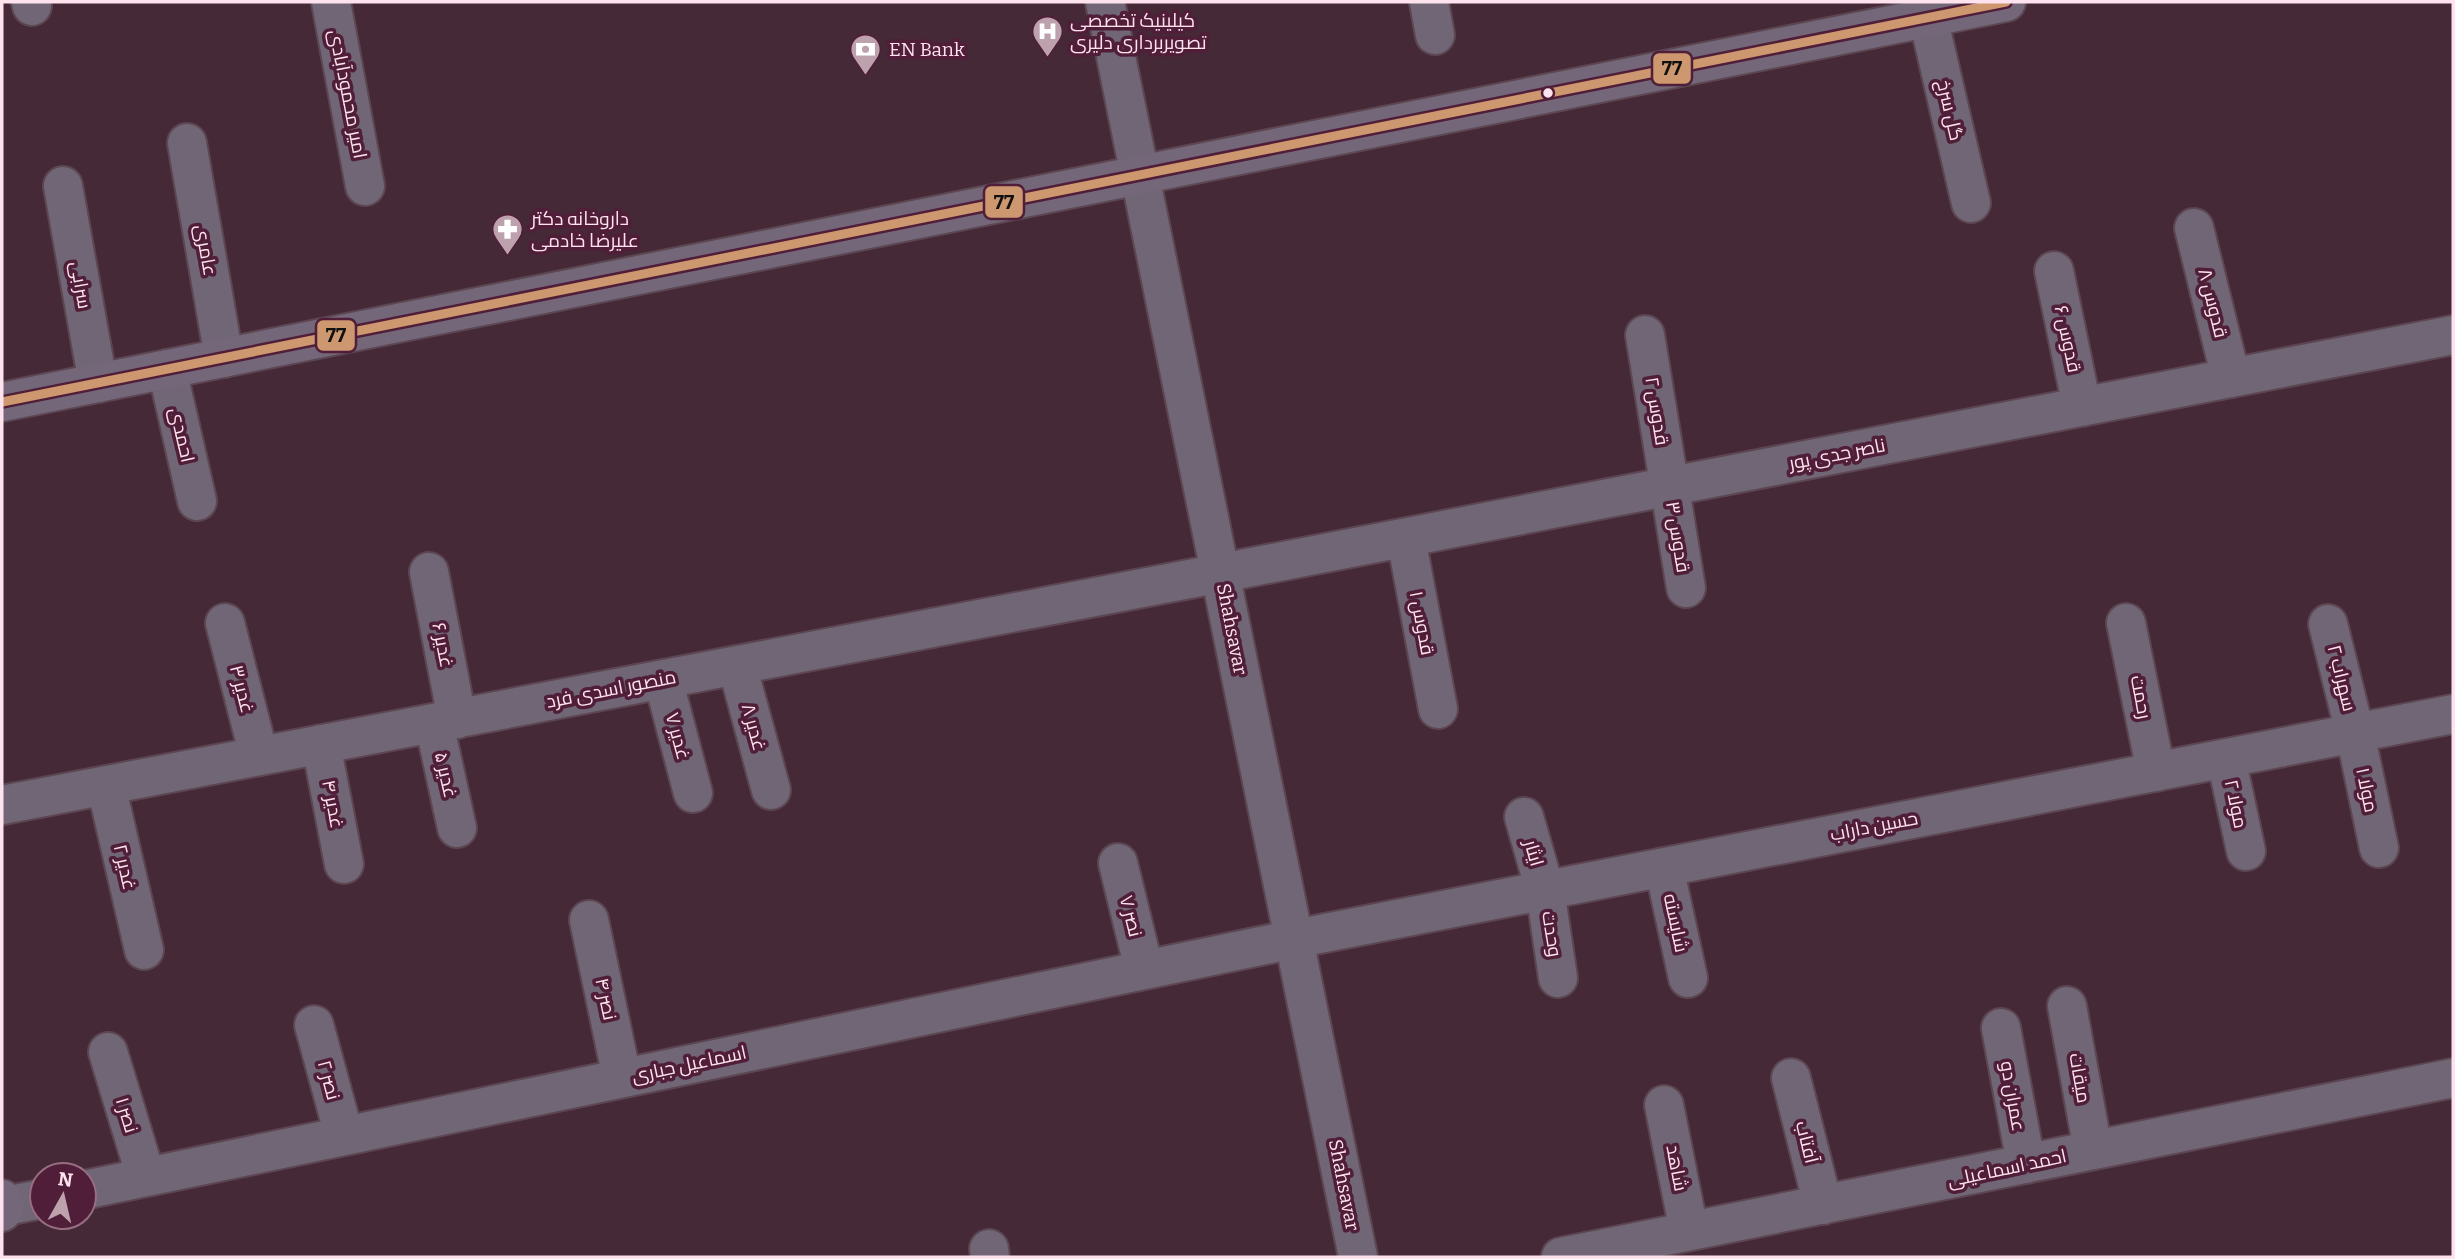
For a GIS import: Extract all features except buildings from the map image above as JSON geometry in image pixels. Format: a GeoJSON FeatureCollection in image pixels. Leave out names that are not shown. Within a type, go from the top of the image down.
{"type":"FeatureCollection","features":[{"type":"Feature","properties":{"kind":"main road"},"geometry":{"type":"LineString","coordinates":[[2,402],[2006,2]]}},
{"type":"Feature","properties":{"kind":"street","name":"امیر محمودآبادی"},"geometry":{"type":"LineString","coordinates":[[331,2],[365,186]]}},
{"type":"Feature","properties":{"kind":"street","name":"Shahsavar"},"geometry":{"type":"LineString","coordinates":[[1105,2],[1358,1257]]}},
{"type":"Feature","properties":{"kind":"street","name":"گل سرخ"},"geometry":{"type":"LineString","coordinates":[[1928,17],[1971,203]]}},
{"type":"Feature","properties":{"kind":"street","name":"عامری"},"geometry":{"type":"LineString","coordinates":[[187,143],[224,358]]}},
{"type":"Feature","properties":{"kind":"street","name":"سرابی"},"geometry":{"type":"LineString","coordinates":[[63,186],[98,383]]}},
{"type":"Feature","properties":{"kind":"street","name":"قدوس ۸"},"geometry":{"type":"LineString","coordinates":[[2194,228],[2231,378]]}},
{"type":"Feature","properties":{"kind":"street","name":"قدوس ۶"},"geometry":{"type":"LineString","coordinates":[[2054,271],[2082,407]]}},
{"type":"Feature","properties":{"kind":"street","name":"قدوس ۲"},"geometry":{"type":"LineString","coordinates":[[1645,335],[1670,486]]}},
{"type":"Feature","properties":{"kind":"street","name":"ناصر جدی پور"},"geometry":{"type":"LineString","coordinates":[[1221,573],[2453,335]]}},
{"type":"Feature","properties":{"kind":"street","name":"احمدی"},"geometry":{"type":"LineString","coordinates":[[167,369],[197,501]]}},
{"type":"Feature","properties":{"kind":"street","name":"قدوس ۳"},"geometry":{"type":"LineString","coordinates":[[1670,486],[1686,588]]}},
{"type":"Feature","properties":{"kind":"street","name":"قدوس ۱"},"geometry":{"type":"LineString","coordinates":[[1406,538],[1438,709]]}},
{"type":"Feature","properties":{"kind":"street","name":"غدیر ۶"},"geometry":{"type":"LineString","coordinates":[[429,572],[445,721]]}},
{"type":"Feature","properties":{"kind":"street","name":"منصور اسدی فرد"},"geometry":{"type":"LineString","coordinates":[[2,805],[1221,573]]}},
{"type":"Feature","properties":{"kind":"street","name":"غدیر ۳"},"geometry":{"type":"LineString","coordinates":[[225,623],[259,756]]}},
{"type":"Feature","properties":{"kind":"street","name":"رحمت"},"geometry":{"type":"LineString","coordinates":[[2126,623],[2156,772]]}},
{"type":"Feature","properties":{"kind":"street","name":"سهراب ۲"},"geometry":{"type":"LineString","coordinates":[[2328,624],[2355,733]]}},
{"type":"Feature","properties":{"kind":"street","name":"غدیر ۸"},"geometry":{"type":"LineString","coordinates":[[737,665],[771,790]]}},
{"type":"Feature","properties":{"kind":"street","name":"غدیر ۷"},"geometry":{"type":"LineString","coordinates":[[663,679],[693,793]]}},
{"type":"Feature","properties":{"kind":"street","name":"حسین داراب"},"geometry":{"type":"LineString","coordinates":[[1294,939],[2453,714]]}},
{"type":"Feature","properties":{"kind":"street","name":"غدیر ۵"},"geometry":{"type":"LineString","coordinates":[[445,721],[457,828]]}},
{"type":"Feature","properties":{"kind":"street","name":"مولا ۱"},"geometry":{"type":"LineString","coordinates":[[2355,733],[2379,848]]}},
{"type":"Feature","properties":{"kind":"street","name":"غدیر ۴"},"geometry":{"type":"LineString","coordinates":[[321,744],[344,864]]}},
{"type":"Feature","properties":{"kind":"street","name":"مولا ۲"},"geometry":{"type":"LineString","coordinates":[[2226,758],[2246,851]]}},
{"type":"Feature","properties":{"kind":"street","name":"غدیر ۲"},"geometry":{"type":"LineString","coordinates":[[106,785],[144,950]]}},
{"type":"Feature","properties":{"kind":"street","name":"ایثار"},"geometry":{"type":"LineString","coordinates":[[1524,817],[1545,890]]}},
{"type":"Feature","properties":{"kind":"street","name":"نصر ۷"},"geometry":{"type":"LineString","coordinates":[[1118,863],[1144,970]]}},
{"type":"Feature","properties":{"kind":"street","name":"شایسته"},"geometry":{"type":"LineString","coordinates":[[1664,867],[1688,978]]}},
{"type":"Feature","properties":{"kind":"street","name":"وحدت"},"geometry":{"type":"LineString","coordinates":[[1545,890],[1558,978]]}},
{"type":"Feature","properties":{"kind":"street","name":"نصر ۴"},"geometry":{"type":"LineString","coordinates":[[589,920],[622,1077]]}},
{"type":"Feature","properties":{"kind":"street","name":"اسماعیل جباری"},"geometry":{"type":"LineString","coordinates":[[98,1187],[1294,939]]}},
{"type":"Feature","properties":{"kind":"street","name":"میقات"},"geometry":{"type":"LineString","coordinates":[[2067,1006],[2093,1150]]}},
{"type":"Feature","properties":{"kind":"street","name":"نصر ۲"},"geometry":{"type":"LineString","coordinates":[[314,1025],[344,1135]]}},
{"type":"Feature","properties":{"kind":"street","name":"عمران دو"},"geometry":{"type":"LineString","coordinates":[[2001,1028],[2026,1164]]}},
{"type":"Feature","properties":{"kind":"street","name":"نصر ۱"},"geometry":{"type":"LineString","coordinates":[[107,1052],[146,1177]]}},
{"type":"Feature","properties":{"kind":"street","name":"آفتاب"},"geometry":{"type":"LineString","coordinates":[[1791,1078],[1823,1205]]}},
{"type":"Feature","properties":{"kind":"street","name":"احمد اسماعیلی"},"geometry":{"type":"LineString","coordinates":[[1561,1257],[2453,1078]]}},
{"type":"Feature","properties":{"kind":"street","name":"شاهد"},"geometry":{"type":"LineString","coordinates":[[1664,1105],[1689,1231]]}},
{"type":"Feature","properties":{"kind":"street"},"geometry":{"type":"LineString","coordinates":[[3,1206],[28,1202]]}},
{"type":"Feature","properties":{"kind":"transit line","name":"77"},"geometry":{"type":"LineString","coordinates":[[2,402],[2006,2]]}},
{"type":"Feature","properties":{"kind":"place","name":"کیلینیک تخصصی تصویربرداری دلیری"},"geometry":{"type":"Point","coordinates":[1047,58]}},
{"type":"Feature","properties":{"kind":"place","name":"EN Bank"},"geometry":{"type":"Point","coordinates":[866,76]}},
{"type":"Feature","properties":{"kind":"place","name":"داروخانه دکتر علیرضا خادمی"},"geometry":{"type":"Point","coordinates":[508,256]}}]}
